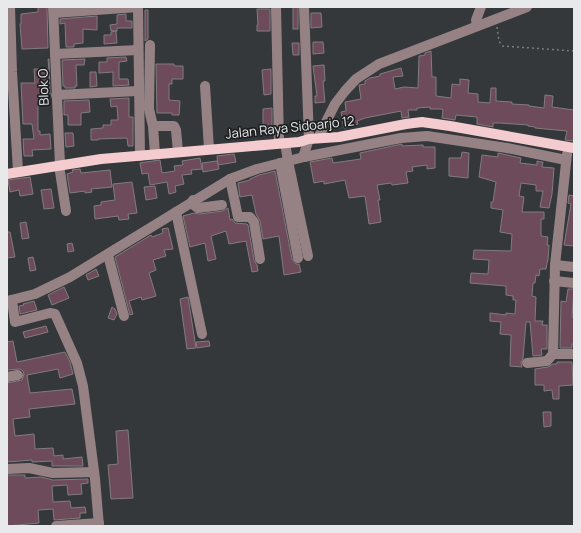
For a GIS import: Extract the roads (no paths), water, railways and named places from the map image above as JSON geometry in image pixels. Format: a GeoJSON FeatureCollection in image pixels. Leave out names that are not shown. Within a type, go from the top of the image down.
{"type":"FeatureCollection","features":[{"type":"Feature","properties":{"kind":"main road","name":"Jalan Raya Sidoarjo 12"},"geometry":{"type":"LineString","coordinates":[[7,174],[59,165],[178,151],[210,149],[284,153],[299,142],[309,146],[340,144],[406,124],[422,122],[450,126],[568,152]]}},
{"type":"Feature","properties":{"kind":"street"},"geometry":{"type":"LineString","coordinates":[[10,7],[18,171]]}},
{"type":"Feature","properties":{"kind":"street"},"geometry":{"type":"LineString","coordinates":[[54,10],[138,7],[140,156]]}},
{"type":"Feature","properties":{"kind":"street"},"geometry":{"type":"LineString","coordinates":[[276,7],[284,153],[303,257]]}},
{"type":"Feature","properties":{"kind":"street"},"geometry":{"type":"LineString","coordinates":[[304,7],[309,146]]}},
{"type":"Feature","properties":{"kind":"street"},"geometry":{"type":"LineString","coordinates":[[477,26],[476,20],[481,7]]}},
{"type":"Feature","properties":{"kind":"street"},"geometry":{"type":"LineString","coordinates":[[309,146],[335,104],[356,79],[386,61],[526,7]]}},
{"type":"Feature","properties":{"kind":"street","name":"Blok O"},"geometry":{"type":"LineString","coordinates":[[54,10],[59,165],[66,211]]}},
{"type":"Feature","properties":{"kind":"street"},"geometry":{"type":"LineString","coordinates":[[150,45],[150,109],[155,154]]}},
{"type":"Feature","properties":{"kind":"street"},"geometry":{"type":"LineString","coordinates":[[55,54],[138,50]]}},
{"type":"Feature","properties":{"kind":"street"},"geometry":{"type":"LineString","coordinates":[[205,86],[210,149]]}},
{"type":"Feature","properties":{"kind":"street"},"geometry":{"type":"LineString","coordinates":[[56,95],[138,91]]}},
{"type":"Feature","properties":{"kind":"street"},"geometry":{"type":"LineString","coordinates":[[153,126],[174,126],[176,130],[178,151]]}},
{"type":"Feature","properties":{"kind":"street"},"geometry":{"type":"LineString","coordinates":[[56,526],[99,524],[88,421],[80,371],[54,313],[11,323],[10,301],[35,294],[70,278],[193,200],[230,179],[257,169],[284,153],[309,146],[340,144]]}},
{"type":"Feature","properties":{"kind":"street"},"geometry":{"type":"LineString","coordinates":[[527,363],[547,361],[553,354],[554,264],[568,152]]}},
{"type":"Feature","properties":{"kind":"street"},"geometry":{"type":"LineString","coordinates":[[230,179],[238,216],[250,217],[254,222],[260,259]]}},
{"type":"Feature","properties":{"kind":"street"},"geometry":{"type":"LineString","coordinates":[[193,200],[196,208],[222,205]]}},
{"type":"Feature","properties":{"kind":"street"},"geometry":{"type":"LineString","coordinates":[[176,212],[202,334]]}},
{"type":"Feature","properties":{"kind":"street"},"geometry":{"type":"LineString","coordinates":[[108,255],[124,316]]}},
{"type":"Feature","properties":{"kind":"street"},"geometry":{"type":"LineString","coordinates":[[554,264],[574,267]]}},
{"type":"Feature","properties":{"kind":"street"},"geometry":{"type":"LineString","coordinates":[[554,281],[574,283]]}},
{"type":"Feature","properties":{"kind":"street"},"geometry":{"type":"LineString","coordinates":[[553,354],[574,354]]}},
{"type":"Feature","properties":{"kind":"street"},"geometry":{"type":"LineString","coordinates":[[7,377],[18,375]]}},
{"type":"Feature","properties":{"kind":"street"},"geometry":{"type":"LineString","coordinates":[[7,469],[28,468],[53,473],[94,472]]}}]}
